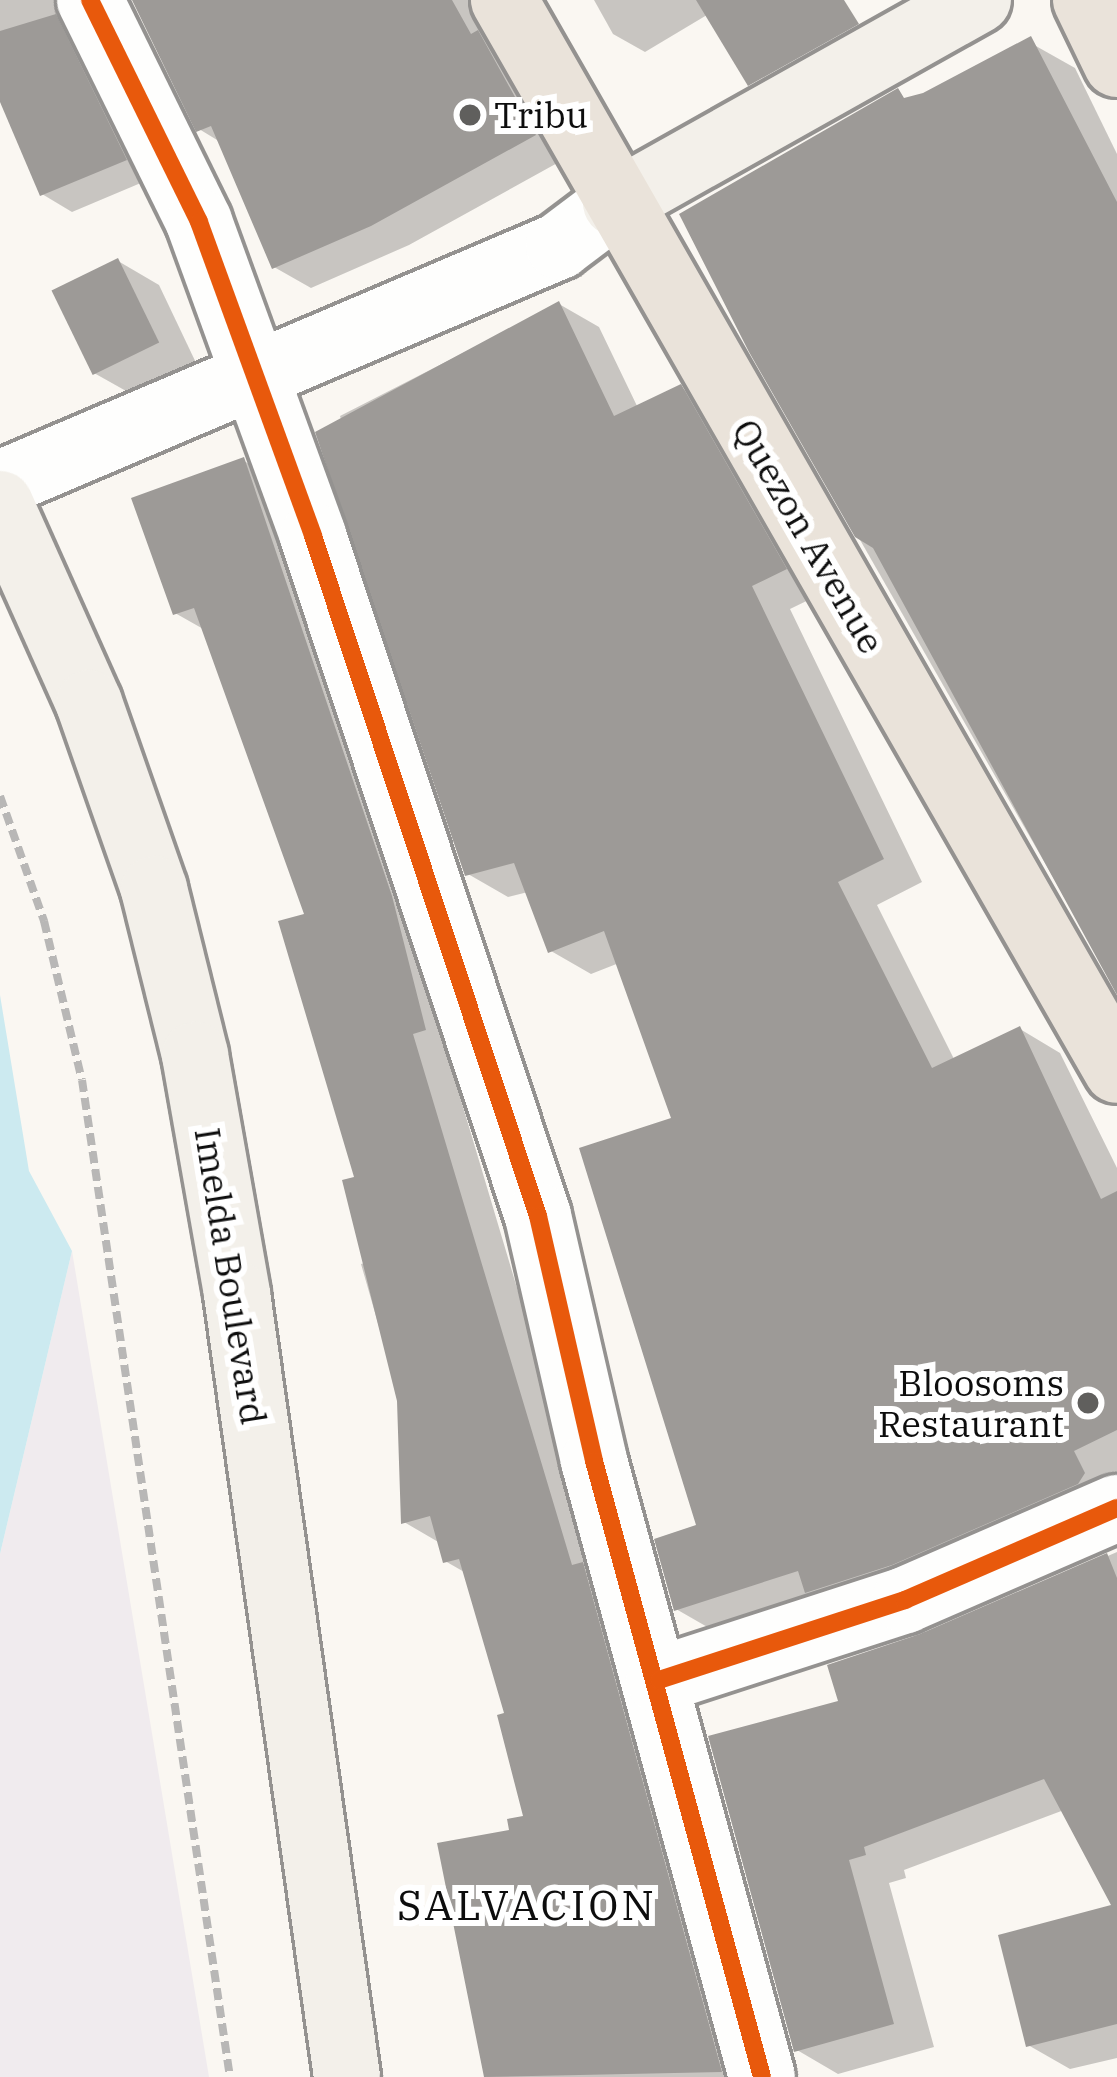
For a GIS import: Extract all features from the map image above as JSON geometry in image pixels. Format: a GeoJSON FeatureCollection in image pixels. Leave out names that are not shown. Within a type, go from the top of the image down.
{"type":"FeatureCollection","features":[{"type":"Feature","properties":{"kind":"main road","name":"Quezon Avenue"},"geometry":{"type":"LineString","coordinates":[[504,0],[616,203],[1117,1070]]}},
{"type":"Feature","properties":{"kind":"main road"},"geometry":{"type":"LineString","coordinates":[[616,203],[978,0]]}},
{"type":"Feature","properties":{"kind":"main road"},"geometry":{"type":"LineString","coordinates":[[1085,0],[1117,64]]}},
{"type":"Feature","properties":{"kind":"main road","name":"Imelda Boulevard"},"geometry":{"type":"LineString","coordinates":[[0,504],[89,704],[154,889],[195,1055],[237,1294],[347,2077]]}},
{"type":"Feature","properties":{"kind":"street"},"geometry":{"type":"LineString","coordinates":[[90,0],[199,222],[252,380],[313,536],[538,1216],[594,1461],[659,1680],[762,2077]]}},
{"type":"Feature","properties":{"kind":"street"},"geometry":{"type":"LineString","coordinates":[[0,484],[559,247],[616,203]]}},
{"type":"Feature","properties":{"kind":"street"},"geometry":{"type":"LineString","coordinates":[[659,1680],[905,1600],[1117,1508]]}},
{"type":"Feature","properties":{"kind":"path"},"geometry":{"type":"LineString","coordinates":[[0,796],[44,921],[86,1103],[230,2077]]}},
{"type":"Feature","properties":{"kind":"shaded area"},"geometry":{"type":"Polygon","coordinates":[[[72,1251],[209,2077],[0,2077],[0,1554],[72,1251]]]}},
{"type":"Feature","properties":{"kind":"water"},"geometry":{"type":"Polygon","coordinates":[[[0,995],[29,1171],[72,1251],[0,1554],[0,995]]]}},
{"type":"Feature","properties":{"kind":"building"},"geometry":{"type":"Polygon","coordinates":[[[132,0],[452,0],[471,34],[478,30],[536,135],[371,226],[272,269],[211,126],[196,132],[132,0]]]}},
{"type":"Feature","properties":{"kind":"building"},"geometry":{"type":"Polygon","coordinates":[[[696,0],[844,0],[859,24],[748,86],[696,0]]]}},
{"type":"Feature","properties":{"kind":"building"},"geometry":{"type":"Polygon","coordinates":[[[56,14],[127,160],[40,196],[0,102],[0,31],[56,14]]]}},
{"type":"Feature","properties":{"kind":"building"},"geometry":{"type":"Polygon","coordinates":[[[1031,36],[1117,202],[1117,995],[873,548],[855,537],[749,352],[679,214],[898,88],[904,98],[923,93],[1031,36]]]}},
{"type":"Feature","properties":{"kind":"building"},"geometry":{"type":"Polygon","coordinates":[[[118,258],[159,342],[93,375],[51,290],[118,258]]]}},
{"type":"Feature","properties":{"kind":"building"},"geometry":{"type":"Polygon","coordinates":[[[559,301],[614,416],[681,384],[787,569],[752,586],[884,859],[838,882],[932,1068],[1020,1026],[1101,1199],[1117,1191],[1117,1430],[1074,1451],[1085,1473],[1078,1484],[892,1565],[805,1593],[798,1571],[674,1611],[654,1539],[696,1525],[579,1148],[671,1118],[604,931],[548,953],[514,863],[465,876],[315,432],[559,301]]]}},
{"type":"Feature","properties":{"kind":"building"},"geometry":{"type":"Polygon","coordinates":[[[244,457],[392,896],[426,1030],[413,1034],[572,1565],[583,1562],[722,2072],[484,2077],[437,1843],[509,1830],[507,1819],[523,1816],[497,1715],[504,1713],[459,1559],[443,1563],[430,1516],[401,1524],[397,1401],[342,1180],[354,1177],[278,921],[304,914],[194,608],[173,615],[131,498],[244,457]]]}},
{"type":"Feature","properties":{"kind":"building"},"geometry":{"type":"Polygon","coordinates":[[[1107,1553],[1117,1578],[1117,2024],[1026,2047],[998,1935],[1111,1905],[1044,1779],[864,1847],[866,1855],[849,1860],[894,2024],[794,2052],[708,1736],[838,1701],[827,1665],[920,1634],[1107,1553]]]}},
{"type":"Feature","properties":{"kind":"cycle path"},"geometry":{"type":"LineString","coordinates":[[90,0],[199,222],[313,536],[538,1216],[594,1461],[762,2077]]}},
{"type":"Feature","properties":{"kind":"cycle path"},"geometry":{"type":"LineString","coordinates":[[659,1680],[905,1600],[1117,1508]]}},
{"type":"Feature","properties":{"kind":"place","name":"Tribu"},"geometry":{"type":"Point","coordinates":[470,115]}},
{"type":"Feature","properties":{"kind":"place","name":"Bloosoms Restaurant"},"geometry":{"type":"Point","coordinates":[1088,1403]}},
{"type":"Feature","properties":{"kind":"district","name":"SALVACION"},"geometry":{"type":"Point","coordinates":[527,1905]}}]}
